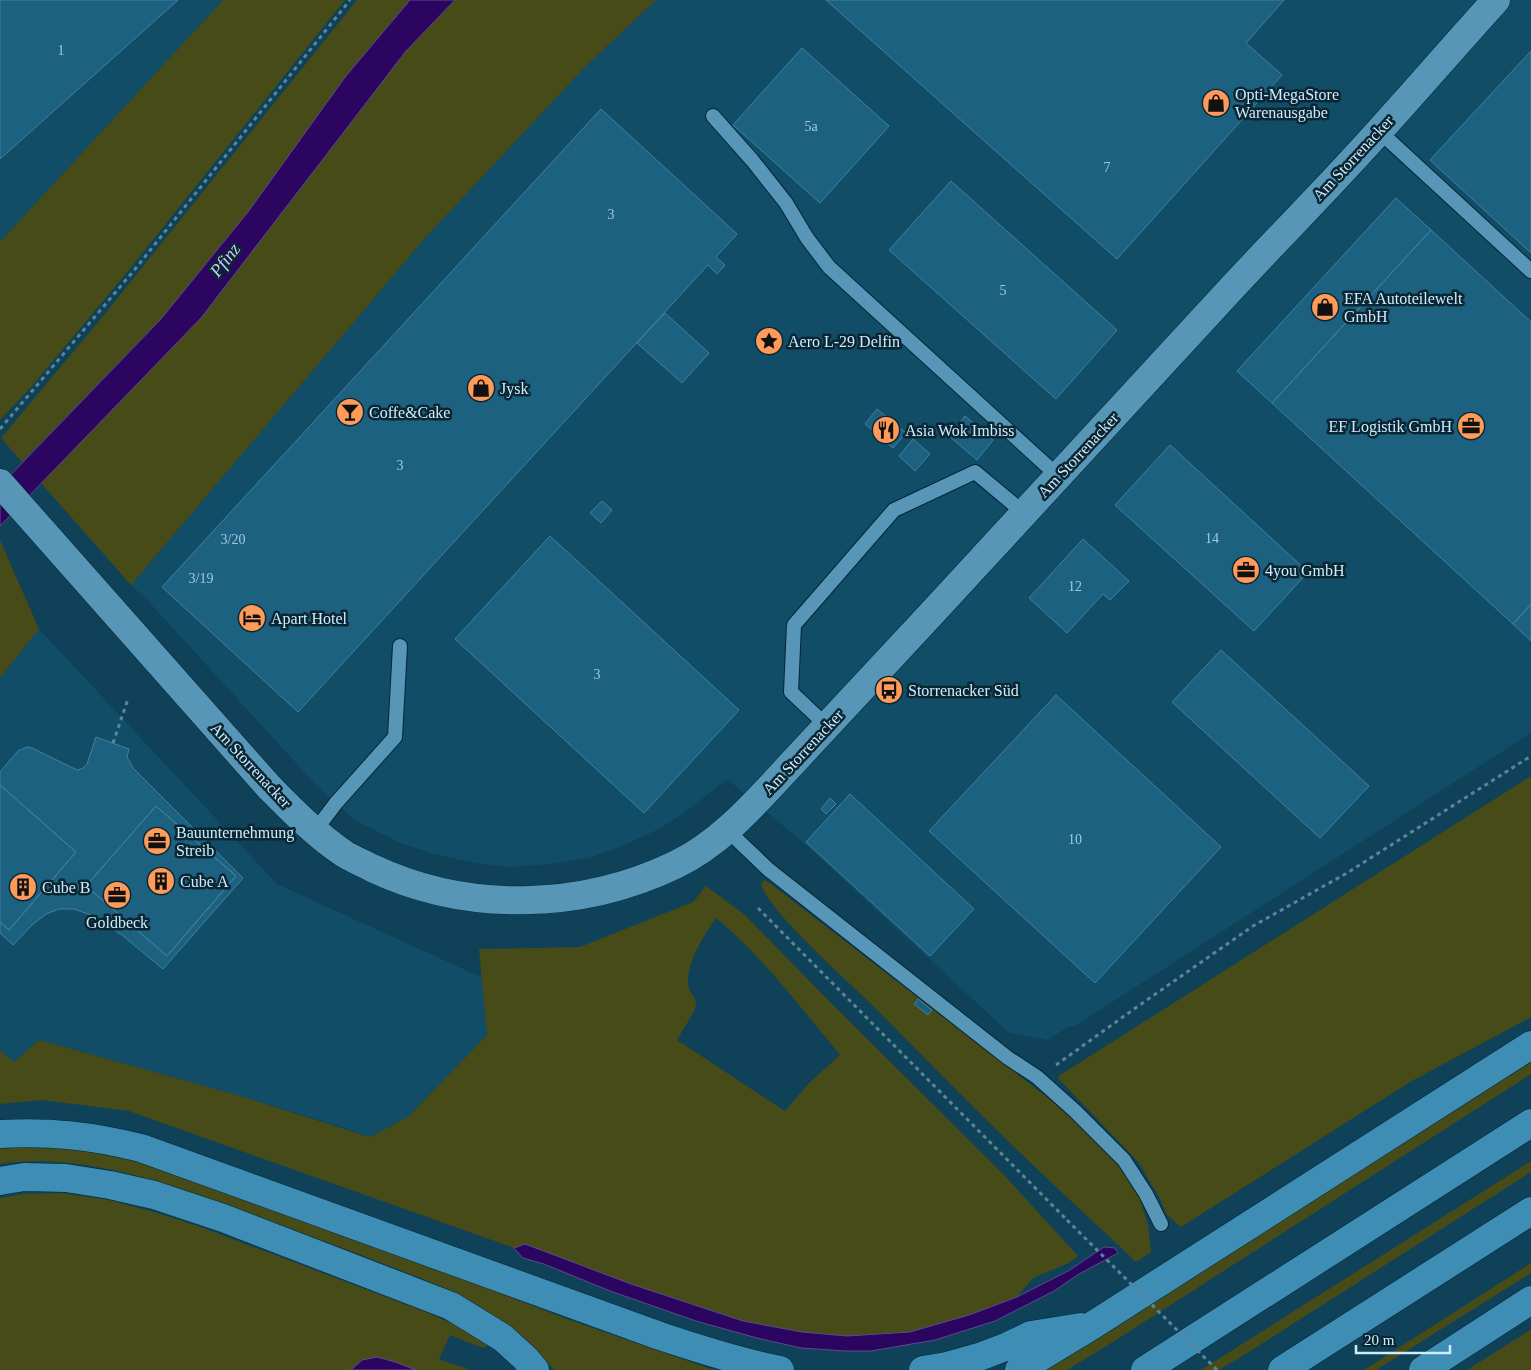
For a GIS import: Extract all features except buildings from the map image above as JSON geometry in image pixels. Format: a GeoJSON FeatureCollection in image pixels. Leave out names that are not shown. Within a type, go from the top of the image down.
{"type":"FeatureCollection","features":[{"type":"Feature","properties":{"kind":"highway"},"geometry":{"type":"LineString","coordinates":[[1019,1370],[1093,1326],[1531,1045]]}},
{"type":"Feature","properties":{"kind":"highway"},"geometry":{"type":"LineString","coordinates":[[1145,1370],[1531,1123]]}},
{"type":"Feature","properties":{"kind":"highway"},"geometry":{"type":"LineString","coordinates":[[0,1134],[32,1132],[69,1134],[142,1148],[660,1336],[707,1352],[780,1370]]}},
{"type":"Feature","properties":{"kind":"highway"},"geometry":{"type":"LineString","coordinates":[[0,1180],[24,1177],[66,1178],[110,1185],[154,1195],[223,1218],[451,1306],[502,1338],[525,1358],[535,1370]]}},
{"type":"Feature","properties":{"kind":"highway"},"geometry":{"type":"LineString","coordinates":[[1282,1370],[1531,1211]]}},
{"type":"Feature","properties":{"kind":"highway"},"geometry":{"type":"LineString","coordinates":[[1423,1370],[1531,1300]]}},
{"type":"Feature","properties":{"kind":"highway"},"geometry":{"type":"LineString","coordinates":[[923,1370],[947,1366],[979,1357],[1030,1335],[1093,1326]]}},
{"type":"Feature","properties":{"kind":"street","name":"Am Storrenacker"},"geometry":{"type":"LineString","coordinates":[[0,482],[269,787],[314,832],[346,855],[397,880],[453,895],[507,900],[552,899],[595,893],[634,882],[678,864],[726,830],[827,726],[1230,289],[1379,131],[1496,0]]}},
{"type":"Feature","properties":{"kind":"lane"},"geometry":{"type":"LineString","coordinates":[[713,116],[752,160],[786,203],[807,238],[829,267],[1058,476]]}},
{"type":"Feature","properties":{"kind":"lane"},"geometry":{"type":"LineString","coordinates":[[1379,131],[1531,271]]}},
{"type":"Feature","properties":{"kind":"lane"},"geometry":{"type":"LineString","coordinates":[[827,726],[791,692],[794,625],[894,510],[975,472],[1024,513]]}},
{"type":"Feature","properties":{"kind":"lane"},"geometry":{"type":"LineString","coordinates":[[314,832],[336,803],[395,737],[400,646]]}},
{"type":"Feature","properties":{"kind":"lane"},"geometry":{"type":"LineString","coordinates":[[726,830],[769,870],[1001,1052],[1037,1077],[1075,1111],[1124,1160],[1146,1194],[1161,1224]]}},
{"type":"Feature","properties":{"kind":"path"},"geometry":{"type":"LineString","coordinates":[[0,429],[136,268],[350,0]]}},
{"type":"Feature","properties":{"kind":"path"},"geometry":{"type":"LineString","coordinates":[[113,743],[128,699]]}},
{"type":"Feature","properties":{"kind":"path"},"geometry":{"type":"LineString","coordinates":[[1037,1077],[1064,1060],[1134,1008],[1253,926],[1347,873],[1531,756]]}},
{"type":"Feature","properties":{"kind":"path"},"geometry":{"type":"LineString","coordinates":[[758,908],[1217,1370]]}},
{"type":"Feature","properties":{"kind":"shaded area"},"geometry":{"type":"Polygon","coordinates":[[[0,0],[223,0],[0,242],[0,0]]]}},
{"type":"Feature","properties":{"kind":"shaded area"},"geometry":{"type":"Polygon","coordinates":[[[656,0],[1531,0],[1531,733],[1078,1024],[1066,1028],[1048,1040],[1008,1032],[805,844],[727,779],[684,813],[661,828],[620,847],[589,858],[549,864],[510,867],[476,863],[434,854],[401,843],[355,820],[317,786],[148,601],[131,585],[426,237],[586,66],[656,0]]]}},
{"type":"Feature","properties":{"kind":"shaded area"},"geometry":{"type":"Polygon","coordinates":[[[39,629],[277,884],[483,978],[487,1035],[408,1117],[370,1137],[244,1097],[39,1040],[14,1062],[0,1050],[0,678],[39,629]]]}},
{"type":"Feature","properties":{"kind":"green space"},"geometry":{"type":"Polygon","coordinates":[[[223,0],[345,0],[124,276],[32,386],[0,420],[0,242],[223,0]]]}},
{"type":"Feature","properties":{"kind":"green space"},"geometry":{"type":"Polygon","coordinates":[[[357,0],[410,0],[346,76],[248,212],[161,319],[22,462],[1,438],[99,321],[357,0]]]}},
{"type":"Feature","properties":{"kind":"green space"},"geometry":{"type":"Polygon","coordinates":[[[455,0],[656,0],[586,66],[426,237],[131,585],[41,483],[201,318],[406,51],[455,0]]]}},
{"type":"Feature","properties":{"kind":"green space"},"geometry":{"type":"Polygon","coordinates":[[[0,540],[39,629],[0,678],[0,540]]]}},
{"type":"Feature","properties":{"kind":"green space"},"geometry":{"type":"Polygon","coordinates":[[[1531,776],[1531,1017],[1410,1082],[1181,1227],[1167,1215],[1139,1163],[1057,1077],[1531,776]]]}},
{"type":"Feature","properties":{"kind":"green space"},"geometry":{"type":"Polygon","coordinates":[[[764,880],[1061,1108],[1114,1158],[1130,1178],[1139,1196],[1148,1225],[1151,1252],[1136,1262],[1034,1167],[791,926],[766,895],[761,884],[764,880]]]}},
{"type":"Feature","properties":{"kind":"green space"},"geometry":{"type":"Polygon","coordinates":[[[706,886],[744,914],[1006,1177],[1078,1256],[1069,1263],[1033,1278],[1017,1297],[969,1315],[910,1332],[847,1336],[802,1332],[743,1321],[631,1284],[525,1244],[514,1248],[129,1111],[41,1100],[0,1104],[0,1050],[14,1062],[39,1040],[244,1097],[370,1137],[408,1117],[487,1035],[479,949],[580,947],[693,902],[706,886]],[[716,918],[701,941],[693,958],[688,976],[688,985],[696,1006],[677,1040],[785,1111],[809,1083],[840,1055],[781,984],[733,933],[716,918]]]}},
{"type":"Feature","properties":{"kind":"green space"},"geometry":{"type":"Polygon","coordinates":[[[1531,1057],[1531,1074],[1116,1340],[1067,1370],[1040,1370],[1531,1057]]]}},
{"type":"Feature","properties":{"kind":"green space"},"geometry":{"type":"Polygon","coordinates":[[[31,1146],[68,1148],[146,1163],[438,1269],[567,1319],[714,1370],[554,1370],[536,1351],[506,1325],[455,1293],[239,1209],[159,1182],[118,1171],[77,1164],[38,1161],[0,1164],[0,1148],[31,1146]]]}},
{"type":"Feature","properties":{"kind":"green space"},"geometry":{"type":"Polygon","coordinates":[[[1531,1161],[1531,1172],[1252,1350],[1219,1370],[1201,1370],[1531,1161]]]}},
{"type":"Feature","properties":{"kind":"green space"},"geometry":{"type":"Polygon","coordinates":[[[61,1193],[109,1200],[198,1226],[426,1312],[465,1329],[488,1345],[480,1347],[450,1335],[439,1359],[470,1370],[0,1370],[0,1198],[23,1194],[61,1193]]]}},
{"type":"Feature","properties":{"kind":"green space"},"geometry":{"type":"Polygon","coordinates":[[[1531,1263],[1531,1273],[1376,1370],[1364,1370],[1531,1263]]]}},
{"type":"Feature","properties":{"kind":"green space"},"geometry":{"type":"Polygon","coordinates":[[[1531,1329],[1531,1370],[1467,1370],[1527,1332],[1531,1329]]]}},
{"type":"Feature","properties":{"kind":"water","name":"Pfinz"},"geometry":{"type":"Polygon","coordinates":[[[410,0],[455,0],[406,51],[201,318],[0,526],[0,486],[161,319],[248,212],[346,76],[410,0]]]}},
{"type":"Feature","properties":{"kind":"water"},"geometry":{"type":"Polygon","coordinates":[[[525,1244],[631,1284],[743,1321],[802,1332],[847,1336],[910,1332],[969,1315],[1017,1297],[1070,1270],[1104,1247],[1115,1248],[1118,1253],[1079,1274],[1054,1291],[995,1321],[935,1340],[871,1351],[845,1351],[801,1348],[696,1321],[610,1291],[544,1264],[523,1258],[514,1248],[525,1244]]]}},
{"type":"Feature","properties":{"kind":"water"},"geometry":{"type":"Polygon","coordinates":[[[377,1357],[416,1370],[351,1370],[362,1360],[377,1357]]]}},
{"type":"Feature","properties":{"kind":"place","name":"Opti-MegaStore Warenausgabe"},"geometry":{"type":"Point","coordinates":[1216,103]}},
{"type":"Feature","properties":{"kind":"place","name":"EFA Autoteilewelt GmbH"},"geometry":{"type":"Point","coordinates":[1325,307]}},
{"type":"Feature","properties":{"kind":"place","name":"Aero L-29 Delfin"},"geometry":{"type":"Point","coordinates":[769,341]}},
{"type":"Feature","properties":{"kind":"place","name":"Jysk"},"geometry":{"type":"Point","coordinates":[481,388]}},
{"type":"Feature","properties":{"kind":"place","name":"Coffe&Cake"},"geometry":{"type":"Point","coordinates":[350,412]}},
{"type":"Feature","properties":{"kind":"place","name":"EF Logistik GmbH"},"geometry":{"type":"Point","coordinates":[1471,426]}},
{"type":"Feature","properties":{"kind":"place","name":"Asia Wok Imbiss"},"geometry":{"type":"Point","coordinates":[886,430]}},
{"type":"Feature","properties":{"kind":"place","name":"4you GmbH"},"geometry":{"type":"Point","coordinates":[1246,570]}},
{"type":"Feature","properties":{"kind":"place","name":"Apart Hotel"},"geometry":{"type":"Point","coordinates":[252,618]}},
{"type":"Feature","properties":{"kind":"place","name":"Storrenacker Süd"},"geometry":{"type":"Point","coordinates":[889,690]}},
{"type":"Feature","properties":{"kind":"place","name":"Bauunternehmung Streib"},"geometry":{"type":"Point","coordinates":[157,841]}},
{"type":"Feature","properties":{"kind":"place","name":"Cube A"},"geometry":{"type":"Point","coordinates":[161,881]}},
{"type":"Feature","properties":{"kind":"place","name":"Cube B"},"geometry":{"type":"Point","coordinates":[23,887]}},
{"type":"Feature","properties":{"kind":"place","name":"Goldbeck"},"geometry":{"type":"Point","coordinates":[117,895]}}]}
